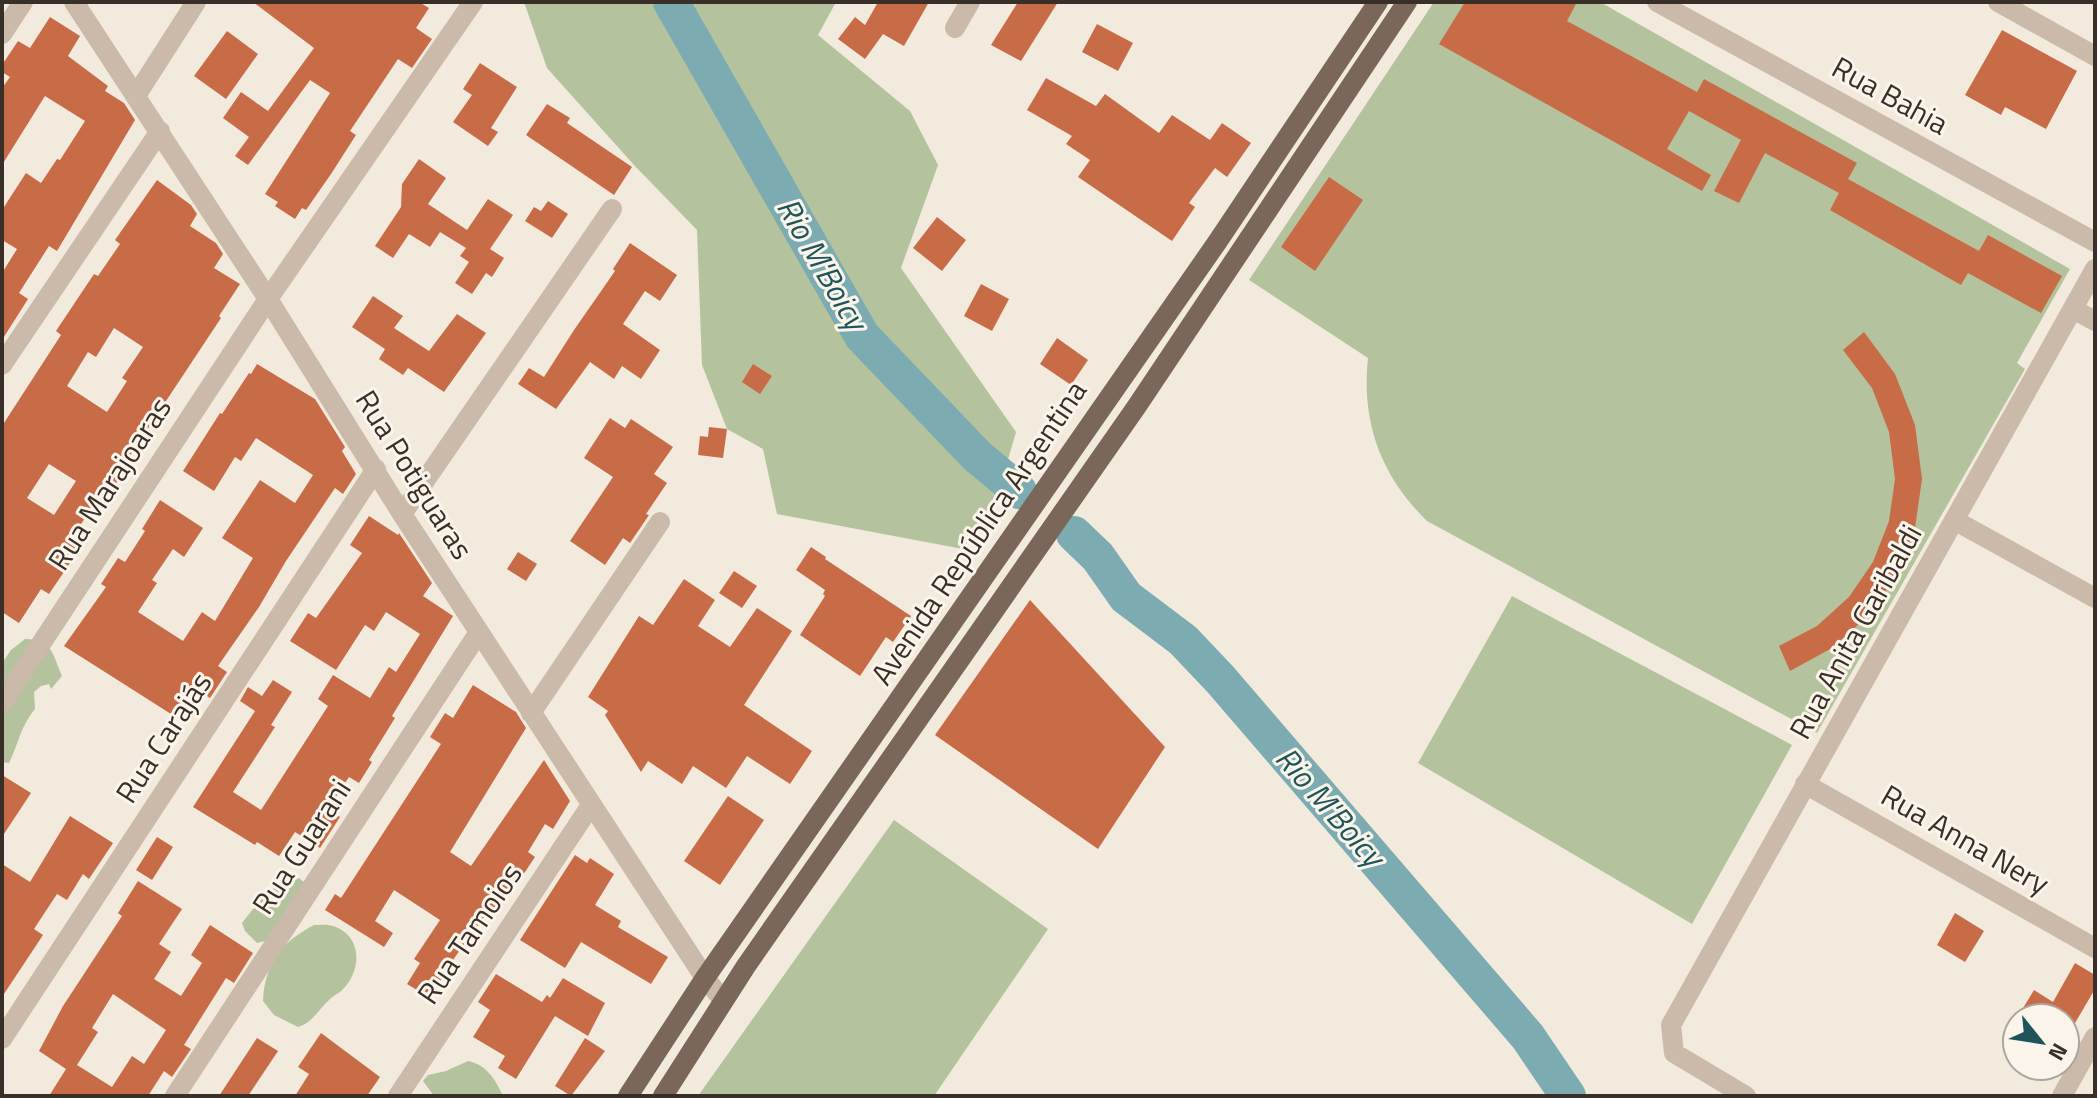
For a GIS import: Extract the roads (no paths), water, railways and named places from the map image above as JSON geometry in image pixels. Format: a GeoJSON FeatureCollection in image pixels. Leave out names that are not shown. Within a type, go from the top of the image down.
{"type":"FeatureCollection","features":[{"type":"Feature","properties":{"kind":"main road","name":"Avenida República Argentina"},"geometry":{"type":"LineString","coordinates":[[628,1096],[705,978],[1218,241],[1378,2]]}},
{"type":"Feature","properties":{"kind":"main road","name":"Avenida República Argentina"},"geometry":{"type":"LineString","coordinates":[[663,1096],[723,1000],[1137,406],[1407,2]]}},
{"type":"Feature","properties":{"kind":"street"},"geometry":{"type":"LineString","coordinates":[[2,34],[23,2]]}},
{"type":"Feature","properties":{"kind":"street","name":"Rua Potiguaras"},"geometry":{"type":"LineString","coordinates":[[74,2],[137,94],[531,713],[705,978],[723,1000]]}},
{"type":"Feature","properties":{"kind":"street"},"geometry":{"type":"LineString","coordinates":[[137,94],[196,2]]}},
{"type":"Feature","properties":{"kind":"street","name":"Rua Marajoaras"},"geometry":{"type":"LineString","coordinates":[[2,703],[268,299],[473,2]]}},
{"type":"Feature","properties":{"kind":"street"},"geometry":{"type":"LineString","coordinates":[[955,28],[970,2]]}},
{"type":"Feature","properties":{"kind":"street","name":"Rua Bahia"},"geometry":{"type":"LineString","coordinates":[[1657,2],[2095,242]]}},
{"type":"Feature","properties":{"kind":"street"},"geometry":{"type":"LineString","coordinates":[[1998,2],[2095,56]]}},
{"type":"Feature","properties":{"kind":"street"},"geometry":{"type":"LineString","coordinates":[[2,365],[160,131]]}},
{"type":"Feature","properties":{"kind":"street"},"geometry":{"type":"LineString","coordinates":[[402,514],[612,209]]}},
{"type":"Feature","properties":{"kind":"street","name":"Rua Anita Garibaldi"},"geometry":{"type":"LineString","coordinates":[[1746,1096],[1674,1053],[1671,1025],[2095,269]]}},
{"type":"Feature","properties":{"kind":"street"},"geometry":{"type":"LineString","coordinates":[[2073,309],[2095,321]]}},
{"type":"Feature","properties":{"kind":"street","name":"Rua Carajás"},"geometry":{"type":"LineString","coordinates":[[2,1039],[376,469]]}},
{"type":"Feature","properties":{"kind":"street"},"geometry":{"type":"LineString","coordinates":[[1954,520],[2095,598]]}},
{"type":"Feature","properties":{"kind":"street"},"geometry":{"type":"LineString","coordinates":[[531,713],[660,522]]}},
{"type":"Feature","properties":{"kind":"street","name":"Rua Guarani"},"geometry":{"type":"LineString","coordinates":[[175,1096],[479,632]]}},
{"type":"Feature","properties":{"kind":"street","name":"Rua Anna Nery"},"geometry":{"type":"LineString","coordinates":[[1805,784],[2095,948]]}},
{"type":"Feature","properties":{"kind":"street","name":"Rua Tamoios"},"geometry":{"type":"LineString","coordinates":[[398,1096],[591,805]]}},
{"type":"Feature","properties":{"kind":"street"},"geometry":{"type":"LineString","coordinates":[[2062,1096],[2095,1037]]}},
{"type":"Feature","properties":{"kind":"waterway","name":"Rio M'Boicy"},"geometry":{"type":"LineString","coordinates":[[671,2],[862,336],[977,456],[1019,491]]}},
{"type":"Feature","properties":{"kind":"waterway","name":"Rio M'Boicy"},"geometry":{"type":"LineString","coordinates":[[1074,534],[1098,557],[1126,597],[1183,640],[1220,679],[1528,1037],[1568,1096]]}}]}
